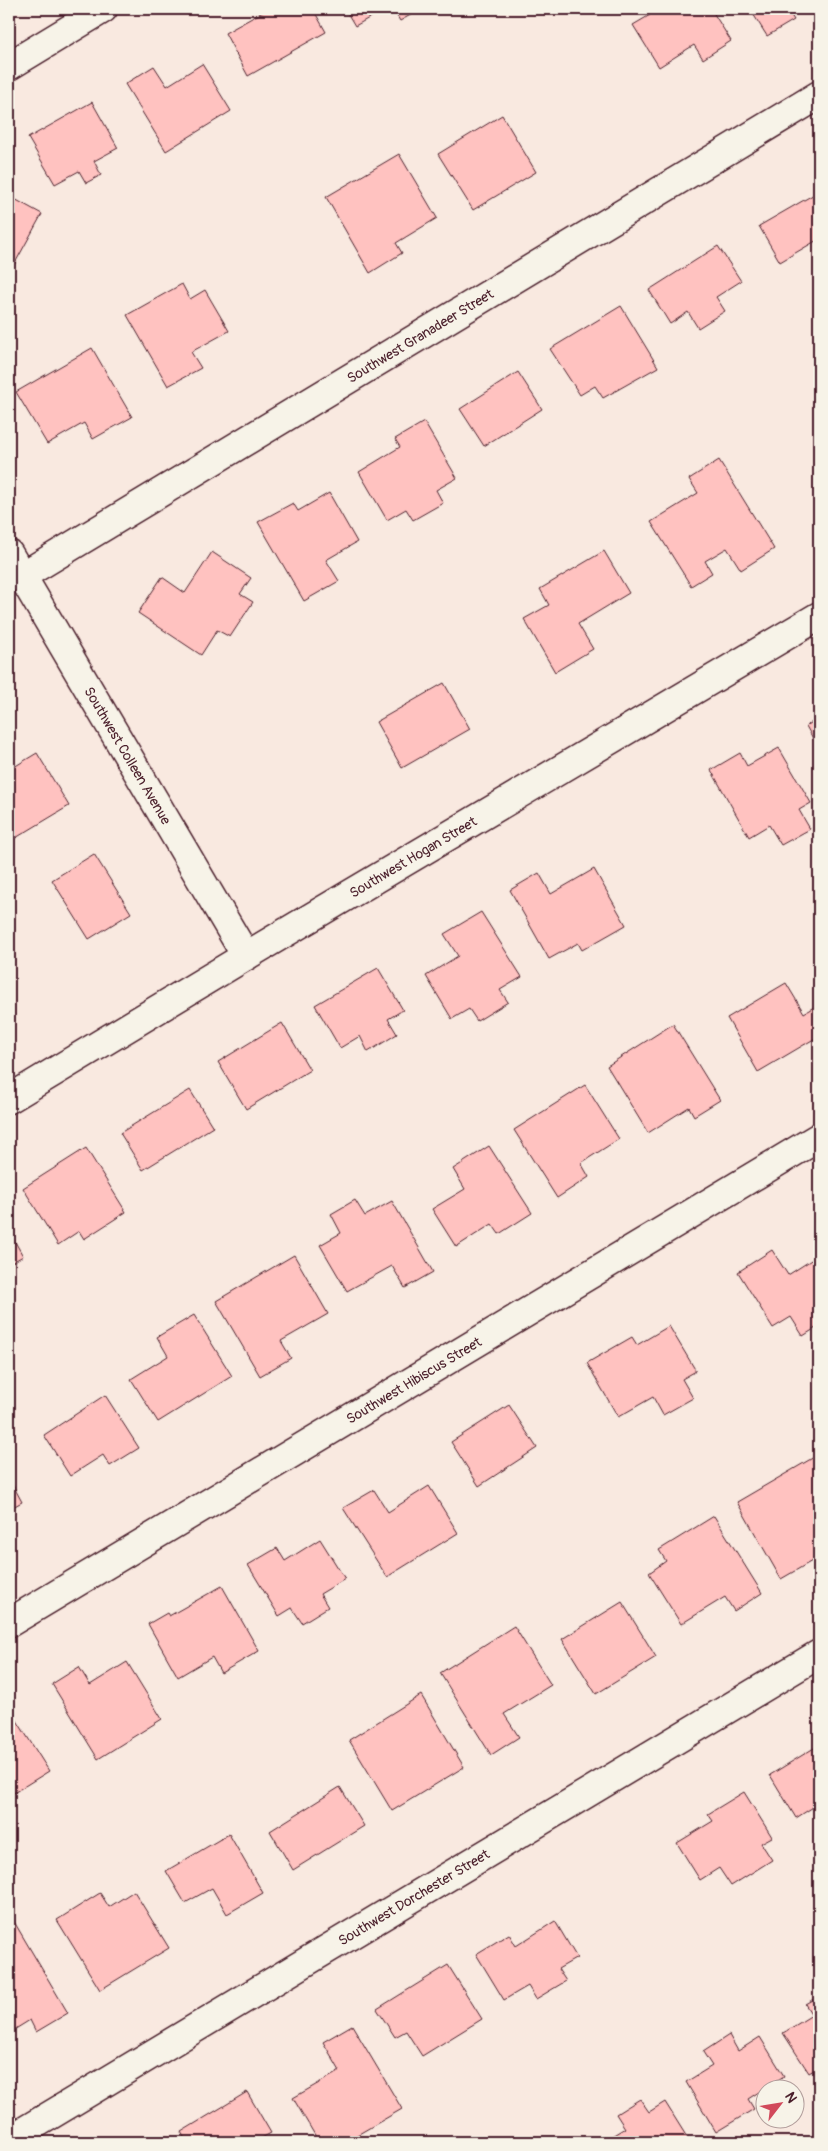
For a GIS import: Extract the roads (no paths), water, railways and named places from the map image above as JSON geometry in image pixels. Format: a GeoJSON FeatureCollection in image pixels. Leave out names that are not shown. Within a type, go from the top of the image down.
{"type":"FeatureCollection","features":[{"type":"Feature","properties":{"kind":"street"},"geometry":{"type":"LineString","coordinates":[[9,66],[103,9]]}},
{"type":"Feature","properties":{"kind":"street","name":"Southwest Granadeer Street"},"geometry":{"type":"LineString","coordinates":[[15,565],[819,95]]}},
{"type":"Feature","properties":{"kind":"street","name":"Southwest Colleen Avenue"},"geometry":{"type":"LineString","coordinates":[[15,565],[246,956]]}},
{"type":"Feature","properties":{"kind":"street","name":"Southwest Hogan Street"},"geometry":{"type":"LineString","coordinates":[[9,1100],[246,956],[819,616]]}},
{"type":"Feature","properties":{"kind":"street","name":"Southwest Hibiscus Street"},"geometry":{"type":"LineString","coordinates":[[9,1623],[819,1137]]}},
{"type":"Feature","properties":{"kind":"street","name":"Southwest Dorchester Street"},"geometry":{"type":"LineString","coordinates":[[9,2140],[819,1654]]}}]}
